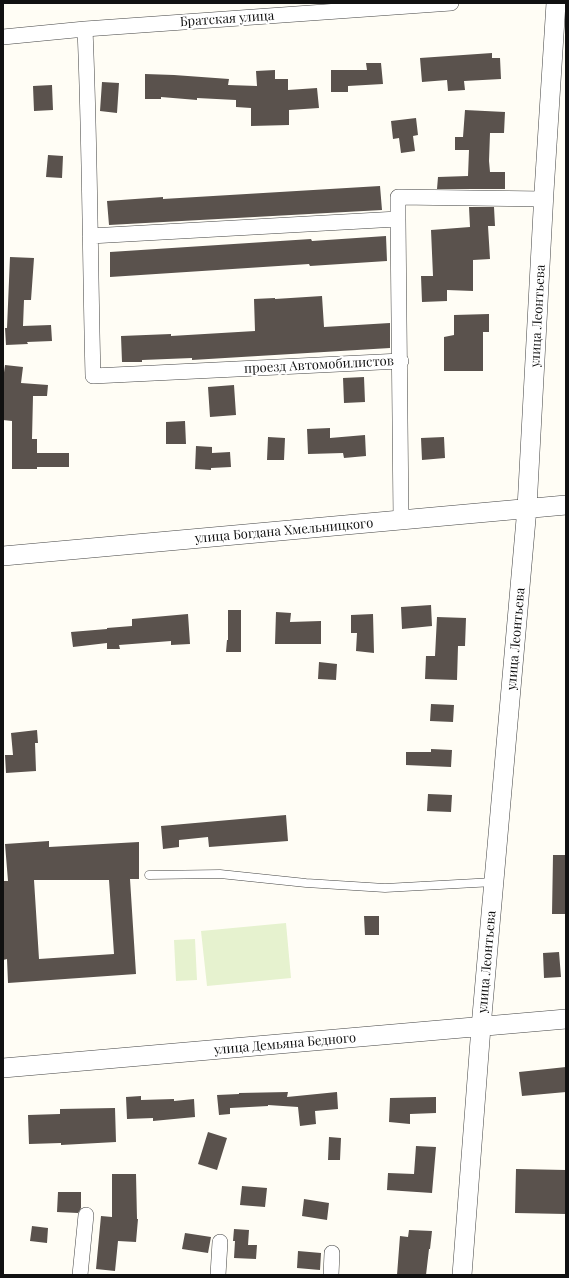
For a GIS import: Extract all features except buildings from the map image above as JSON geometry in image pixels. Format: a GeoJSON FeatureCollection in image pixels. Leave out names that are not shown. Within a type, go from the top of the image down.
{"type":"FeatureCollection","features":[{"type":"Feature","properties":{"kind":"street","name":"Братская улица"},"geometry":{"type":"LineString","coordinates":[[3,37],[85,29],[451,3]]}},
{"type":"Feature","properties":{"kind":"street","name":"улица Леонтьева"},"geometry":{"type":"LineString","coordinates":[[462,1275],[481,1027],[527,508],[556,3]]}},
{"type":"Feature","properties":{"kind":"street"},"geometry":{"type":"LineString","coordinates":[[85,29],[89,120],[90,236],[398,219]]}},
{"type":"Feature","properties":{"kind":"street","name":"проезд Автомобилистов"},"geometry":{"type":"LineString","coordinates":[[90,236],[93,376],[401,361],[398,197],[544,199]]}},
{"type":"Feature","properties":{"kind":"street"},"geometry":{"type":"LineString","coordinates":[[401,361],[401,520]]}},
{"type":"Feature","properties":{"kind":"street","name":"улица Богдана Хмельницкого"},"geometry":{"type":"LineString","coordinates":[[3,556],[566,505]]}},
{"type":"Feature","properties":{"kind":"street","name":"улица Демьяна Бедного"},"geometry":{"type":"LineString","coordinates":[[3,1068],[566,1019]]}},
{"type":"Feature","properties":{"kind":"street"},"geometry":{"type":"LineString","coordinates":[[80,1275],[86,1215]]}},
{"type":"Feature","properties":{"kind":"street"},"geometry":{"type":"LineString","coordinates":[[218,1275],[220,1242]]}},
{"type":"Feature","properties":{"kind":"street"},"geometry":{"type":"LineString","coordinates":[[331,1275],[332,1253]]}},
{"type":"Feature","properties":{"kind":"lane"},"geometry":{"type":"LineString","coordinates":[[149,875],[220,874],[306,883],[385,888],[494,882]]}},
{"type":"Feature","properties":{"kind":"green space"},"geometry":{"type":"Polygon","coordinates":[[[286,923],[291,978],[207,986],[201,931],[286,923]]]}},
{"type":"Feature","properties":{"kind":"green space"},"geometry":{"type":"Polygon","coordinates":[[[195,939],[197,980],[176,981],[174,940],[195,939]]]}}]}
